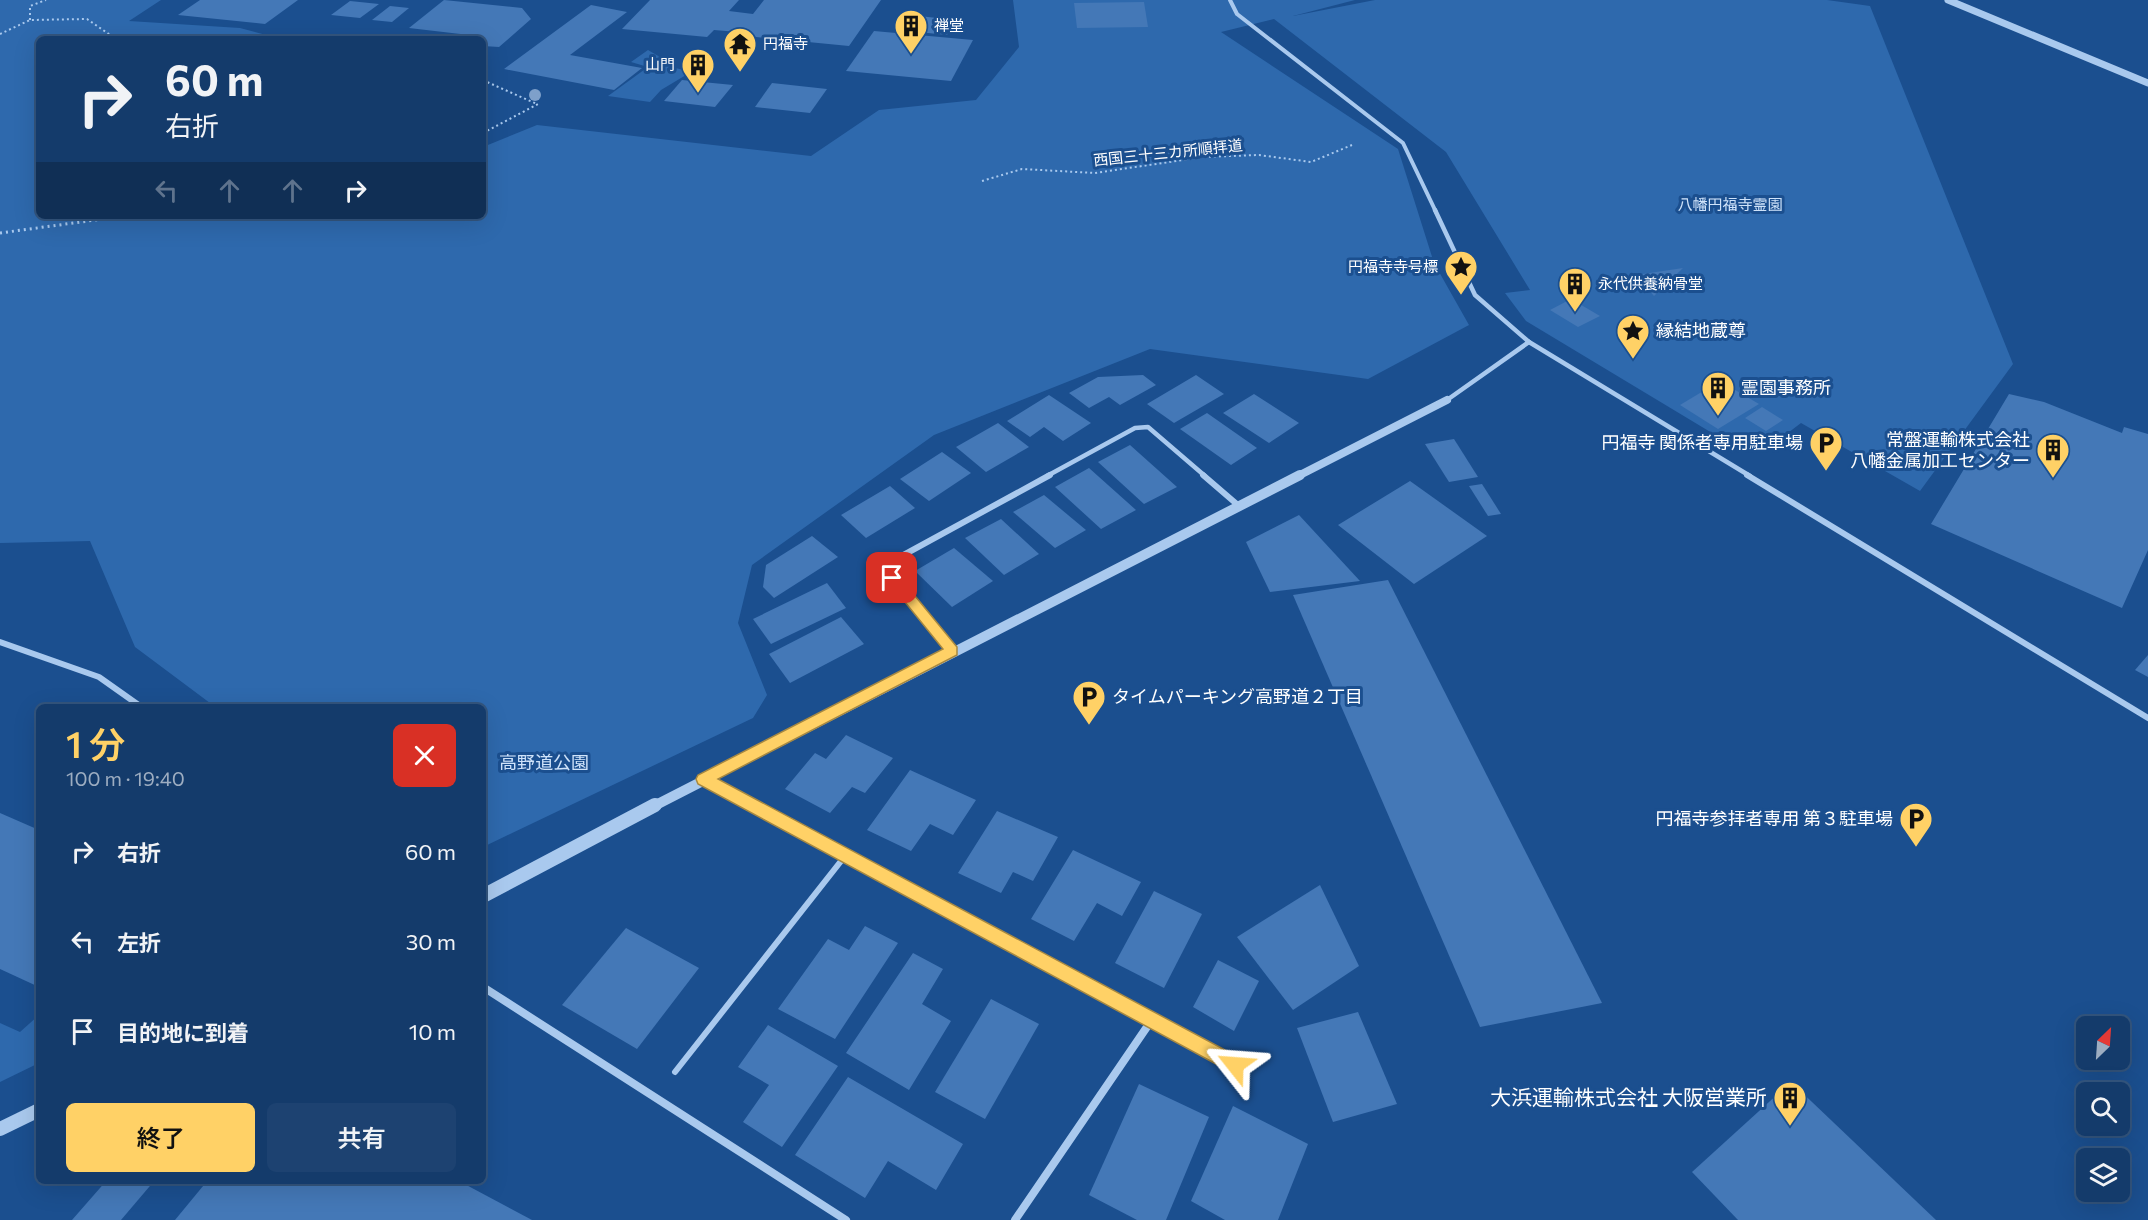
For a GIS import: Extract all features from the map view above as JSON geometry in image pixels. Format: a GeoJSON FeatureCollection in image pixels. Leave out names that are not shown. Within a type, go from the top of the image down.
{"type":"FeatureCollection","features":[{"type":"Feature","properties":{"kind":"street"},"geometry":{"type":"LineString","coordinates":[[1230,0],[1237,14],[1403,143],[1475,295],[1529,342],[2148,718]]}},
{"type":"Feature","properties":{"kind":"street"},"geometry":{"type":"LineString","coordinates":[[1948,0],[2148,83]]}},
{"type":"Feature","properties":{"kind":"street"},"geometry":{"type":"LineString","coordinates":[[486,894],[952,651],[1239,507],[1381,431],[1447,400],[1529,342]]}},
{"type":"Feature","properties":{"kind":"street"},"geometry":{"type":"LineString","coordinates":[[952,651],[892,578],[898,558],[1135,428],[1148,427],[1239,507]]}},
{"type":"Feature","properties":{"kind":"street"},"geometry":{"type":"LineString","coordinates":[[0,642],[99,677],[137,704]]}},
{"type":"Feature","properties":{"kind":"street"},"geometry":{"type":"LineString","coordinates":[[704,779],[1151,1021],[1014,1220]]}},
{"type":"Feature","properties":{"kind":"street"},"geometry":{"type":"LineString","coordinates":[[486,989],[846,1220]]}},
{"type":"Feature","properties":{"kind":"street"},"geometry":{"type":"LineString","coordinates":[[0,1128],[36,1111]]}},
{"type":"Feature","properties":{"kind":"lane"},"geometry":{"type":"LineString","coordinates":[[675,1071],[845,856]]}},
{"type":"Feature","properties":{"kind":"lane"},"geometry":{"type":"LineString","coordinates":[[1151,1021],[1235,1065]]}},
{"type":"Feature","properties":{"kind":"path"},"geometry":{"type":"LineString","coordinates":[[30,20],[30,6],[45,0]]}},
{"type":"Feature","properties":{"kind":"path"},"geometry":{"type":"LineString","coordinates":[[0,33],[30,20],[87,19],[112,36]]}},
{"type":"Feature","properties":{"kind":"path"},"geometry":{"type":"LineString","coordinates":[[486,83],[538,104],[486,131]]}},
{"type":"Feature","properties":{"kind":"path","name":"西国三十三カ所順拝道"},"geometry":{"type":"LineString","coordinates":[[982,181],[1022,169],[1095,173],[1203,157],[1259,155],[1311,162],[1386,130]]}},
{"type":"Feature","properties":{"kind":"path"},"geometry":{"type":"LineString","coordinates":[[0,233],[103,219]]}},
{"type":"Feature","properties":{"kind":"green space"},"geometry":{"type":"Polygon","coordinates":[[[0,0],[161,0],[129,21],[240,28],[270,36],[36,36],[36,219],[486,219],[486,146],[537,125],[811,156],[879,110],[976,100],[1019,47],[1013,0],[1355,0],[1293,16],[1375,0],[1827,0],[1870,6],[2013,364],[1920,491],[1801,423],[1776,442],[1732,434],[1722,439],[1526,321],[1505,293],[1530,290],[1446,152],[1274,19],[1221,32],[1398,149],[1434,263],[1469,325],[1368,379],[1150,349],[934,435],[752,565],[738,623],[767,695],[753,718],[486,846],[486,704],[211,704],[135,647],[90,541],[0,543],[0,0]]]}},
{"type":"Feature","properties":{"kind":"green space"},"geometry":{"type":"Polygon","coordinates":[[[648,50],[660,57],[664,65],[691,72],[661,90],[650,102],[608,96],[648,67],[631,62],[648,50]]]}},
{"type":"Feature","properties":{"kind":"green space"},"geometry":{"type":"Polygon","coordinates":[[[36,1018],[36,1064],[0,1082],[0,1023],[20,1032],[36,1018]]]}},
{"type":"Feature","properties":{"kind":"building"},"geometry":{"type":"Polygon","coordinates":[[[200,0],[298,0],[265,24],[178,15],[200,0]]]}},
{"type":"Feature","properties":{"kind":"building"},"geometry":{"type":"Polygon","coordinates":[[[444,0],[522,8],[531,19],[499,47],[486,46],[486,36],[468,36],[409,28],[444,0]]]}},
{"type":"Feature","properties":{"kind":"building"},"geometry":{"type":"Polygon","coordinates":[[[650,0],[739,0],[729,11],[753,14],[764,0],[881,0],[849,46],[735,35],[738,32],[714,30],[707,37],[622,29],[650,0]]]}},
{"type":"Feature","properties":{"kind":"building"},"geometry":{"type":"Polygon","coordinates":[[[350,1],[379,4],[360,18],[331,15],[350,1]]]}},
{"type":"Feature","properties":{"kind":"building"},"geometry":{"type":"Polygon","coordinates":[[[1144,2],[1148,27],[1077,28],[1074,3],[1144,2]]]}},
{"type":"Feature","properties":{"kind":"building"},"geometry":{"type":"Polygon","coordinates":[[[591,5],[627,12],[570,55],[642,68],[614,90],[504,69],[591,5]]]}},
{"type":"Feature","properties":{"kind":"building"},"geometry":{"type":"Polygon","coordinates":[[[390,6],[409,8],[392,22],[372,20],[390,6]]]}},
{"type":"Feature","properties":{"kind":"building"},"geometry":{"type":"Polygon","coordinates":[[[919,16],[955,20],[947,35],[909,31],[919,16]]]}},
{"type":"Feature","properties":{"kind":"building","name":"禅堂"},"geometry":{"type":"Polygon","coordinates":[[[874,31],[973,40],[951,81],[846,71],[874,31]]]}},
{"type":"Feature","properties":{"kind":"building","name":"山門"},"geometry":{"type":"Polygon","coordinates":[[[682,80],[733,85],[715,107],[664,101],[682,80]]]}},
{"type":"Feature","properties":{"kind":"building"},"geometry":{"type":"Polygon","coordinates":[[[772,83],[827,89],[810,113],[755,107],[772,83]]]}},
{"type":"Feature","properties":{"kind":"building"},"geometry":{"type":"Polygon","coordinates":[[[1683,268],[1654,296],[1636,275],[1683,268]]]}},
{"type":"Feature","properties":{"kind":"building","name":"永代供養納骨堂"},"geometry":{"type":"Polygon","coordinates":[[[1571,299],[1600,316],[1578,327],[1550,310],[1571,299]]]}},
{"type":"Feature","properties":{"kind":"building"},"geometry":{"type":"Polygon","coordinates":[[[1143,375],[1156,385],[1120,405],[1109,397],[1089,408],[1069,393],[1098,377],[1143,375]]]}},
{"type":"Feature","properties":{"kind":"building"},"geometry":{"type":"Polygon","coordinates":[[[1196,375],[1224,394],[1174,423],[1147,404],[1196,375]]]}},
{"type":"Feature","properties":{"kind":"building","name":"霊園事務所"},"geometry":{"type":"Polygon","coordinates":[[[1720,381],[1759,404],[1718,429],[1680,405],[1720,381]]]}},
{"type":"Feature","properties":{"kind":"building"},"geometry":{"type":"Polygon","coordinates":[[[1254,394],[1299,423],[1269,443],[1223,413],[1254,394]]]}},
{"type":"Feature","properties":{"kind":"building","name":"常盤運輸株式会社 八幡金属加工センター"},"geometry":{"type":"Polygon","coordinates":[[[2009,394],[2044,402],[2122,433],[2124,427],[2148,434],[2148,550],[2122,608],[1931,524],[2009,394]]]}},
{"type":"Feature","properties":{"kind":"building"},"geometry":{"type":"Polygon","coordinates":[[[1049,395],[1091,423],[1063,441],[1044,427],[1030,437],[1007,421],[1049,395]]]}},
{"type":"Feature","properties":{"kind":"building"},"geometry":{"type":"Polygon","coordinates":[[[1762,407],[1783,420],[1766,431],[1745,418],[1762,407]]]}},
{"type":"Feature","properties":{"kind":"building"},"geometry":{"type":"Polygon","coordinates":[[[1207,413],[1257,448],[1231,465],[1180,429],[1207,413]]]}},
{"type":"Feature","properties":{"kind":"building"},"geometry":{"type":"Polygon","coordinates":[[[998,423],[1029,447],[986,472],[956,447],[998,423]]]}},
{"type":"Feature","properties":{"kind":"building"},"geometry":{"type":"Polygon","coordinates":[[[1454,439],[1478,477],[1449,482],[1425,444],[1454,439]]]}},
{"type":"Feature","properties":{"kind":"building"},"geometry":{"type":"Polygon","coordinates":[[[1130,445],[1177,487],[1144,504],[1098,462],[1130,445]]]}},
{"type":"Feature","properties":{"kind":"building"},"geometry":{"type":"Polygon","coordinates":[[[942,452],[971,473],[929,501],[900,479],[942,452]]]}},
{"type":"Feature","properties":{"kind":"building"},"geometry":{"type":"Polygon","coordinates":[[[1089,468],[1136,510],[1101,529],[1055,487],[1089,468]]]}},
{"type":"Feature","properties":{"kind":"building"},"geometry":{"type":"Polygon","coordinates":[[[1410,481],[1487,536],[1414,584],[1338,525],[1410,481]]]}},
{"type":"Feature","properties":{"kind":"building"},"geometry":{"type":"Polygon","coordinates":[[[1482,484],[1501,514],[1488,516],[1469,486],[1482,484]]]}},
{"type":"Feature","properties":{"kind":"building"},"geometry":{"type":"Polygon","coordinates":[[[890,486],[915,508],[866,538],[841,515],[890,486]]]}},
{"type":"Feature","properties":{"kind":"building"},"geometry":{"type":"Polygon","coordinates":[[[1044,495],[1086,530],[1055,548],[1013,512],[1044,495]]]}},
{"type":"Feature","properties":{"kind":"building"},"geometry":{"type":"Polygon","coordinates":[[[1299,515],[1360,581],[1270,592],[1246,542],[1299,515]]]}},
{"type":"Feature","properties":{"kind":"building"},"geometry":{"type":"Polygon","coordinates":[[[1001,519],[1039,554],[1004,575],[965,538],[1001,519]]]}},
{"type":"Feature","properties":{"kind":"building"},"geometry":{"type":"Polygon","coordinates":[[[812,536],[838,557],[774,598],[763,587],[766,565],[812,536]]]}},
{"type":"Feature","properties":{"kind":"building"},"geometry":{"type":"Polygon","coordinates":[[[954,548],[993,581],[952,607],[915,571],[954,548]]]}},
{"type":"Feature","properties":{"kind":"building"},"geometry":{"type":"Polygon","coordinates":[[[1388,580],[1602,1003],[1480,1027],[1293,595],[1388,580]]]}},
{"type":"Feature","properties":{"kind":"building"},"geometry":{"type":"Polygon","coordinates":[[[827,583],[846,608],[771,644],[753,619],[827,583]]]}},
{"type":"Feature","properties":{"kind":"building"},"geometry":{"type":"Polygon","coordinates":[[[841,617],[864,644],[790,683],[769,654],[841,617]]]}},
{"type":"Feature","properties":{"kind":"building"},"geometry":{"type":"Polygon","coordinates":[[[2148,655],[2148,677],[2135,670],[2148,655]]]}},
{"type":"Feature","properties":{"kind":"building"},"geometry":{"type":"Polygon","coordinates":[[[846,735],[893,758],[865,793],[852,787],[830,813],[785,789],[815,753],[826,759],[846,735]]]}},
{"type":"Feature","properties":{"kind":"building"},"geometry":{"type":"Polygon","coordinates":[[[910,770],[976,800],[953,835],[930,824],[911,851],[867,830],[910,770]]]}},
{"type":"Feature","properties":{"kind":"building"},"geometry":{"type":"Polygon","coordinates":[[[997,811],[1058,837],[1033,881],[1013,872],[1001,893],[958,873],[997,811]]]}},
{"type":"Feature","properties":{"kind":"building"},"geometry":{"type":"Polygon","coordinates":[[[0,813],[36,829],[36,986],[0,969],[0,813]]]}},
{"type":"Feature","properties":{"kind":"building"},"geometry":{"type":"Polygon","coordinates":[[[1073,850],[1141,882],[1122,916],[1097,903],[1074,941],[1031,919],[1073,850]]]}},
{"type":"Feature","properties":{"kind":"building"},"geometry":{"type":"Polygon","coordinates":[[[1320,885],[1359,966],[1293,1010],[1237,937],[1320,885]]]}},
{"type":"Feature","properties":{"kind":"building"},"geometry":{"type":"Polygon","coordinates":[[[1154,891],[1202,914],[1164,988],[1115,963],[1154,891]]]}},
{"type":"Feature","properties":{"kind":"building"},"geometry":{"type":"Polygon","coordinates":[[[865,926],[898,943],[835,1039],[778,1009],[828,939],[849,950],[865,926]]]}},
{"type":"Feature","properties":{"kind":"building"},"geometry":{"type":"Polygon","coordinates":[[[626,928],[699,968],[637,1049],[562,1005],[626,928]]]}},
{"type":"Feature","properties":{"kind":"building"},"geometry":{"type":"Polygon","coordinates":[[[913,953],[943,969],[922,1004],[951,1021],[909,1090],[846,1053],[913,953]]]}},
{"type":"Feature","properties":{"kind":"building"},"geometry":{"type":"Polygon","coordinates":[[[1218,960],[1259,981],[1234,1031],[1193,1007],[1218,960]]]}},
{"type":"Feature","properties":{"kind":"building"},"geometry":{"type":"Polygon","coordinates":[[[991,999],[1039,1024],[985,1119],[935,1092],[991,999]]]}},
{"type":"Feature","properties":{"kind":"building"},"geometry":{"type":"Polygon","coordinates":[[[1358,1012],[1397,1104],[1333,1122],[1297,1028],[1358,1012]]]}},
{"type":"Feature","properties":{"kind":"building"},"geometry":{"type":"Polygon","coordinates":[[[768,1025],[838,1066],[782,1147],[743,1122],[769,1085],[738,1067],[768,1025]]]}},
{"type":"Feature","properties":{"kind":"building"},"geometry":{"type":"Polygon","coordinates":[[[848,1077],[963,1144],[936,1190],[888,1161],[865,1198],[795,1155],[848,1077]]]}},
{"type":"Feature","properties":{"kind":"building","name":"大浜運輸株式会社 大阪営業所"},"geometry":{"type":"Polygon","coordinates":[[[1791,1082],[1936,1220],[1738,1220],[1692,1172],[1791,1082]]]}},
{"type":"Feature","properties":{"kind":"building"},"geometry":{"type":"Polygon","coordinates":[[[1139,1084],[1209,1117],[1166,1220],[1137,1220],[1089,1195],[1139,1084]]]}},
{"type":"Feature","properties":{"kind":"building"},"geometry":{"type":"Polygon","coordinates":[[[1233,1106],[1308,1144],[1278,1220],[1225,1220],[1191,1201],[1233,1106]]]}},
{"type":"Feature","properties":{"kind":"building"},"geometry":{"type":"Polygon","coordinates":[[[104,1184],[152,1184],[121,1220],[72,1220],[104,1184]]]}},
{"type":"Feature","properties":{"kind":"building"},"geometry":{"type":"Polygon","coordinates":[[[205,1184],[464,1184],[532,1220],[175,1220],[205,1184]]]}},
{"type":"Feature","properties":{"kind":"place","name":"禅堂"},"geometry":{"type":"Point","coordinates":[911,55]}},
{"type":"Feature","properties":{"kind":"place","name":"円福寺"},"geometry":{"type":"Point","coordinates":[740,73]}},
{"type":"Feature","properties":{"kind":"place","name":"山門"},"geometry":{"type":"Point","coordinates":[698,94]}},
{"type":"Feature","properties":{"kind":"place","name":"円福寺寺号標"},"geometry":{"type":"Point","coordinates":[1461,296]}},
{"type":"Feature","properties":{"kind":"place","name":"永代供養納骨堂"},"geometry":{"type":"Point","coordinates":[1575,313]}},
{"type":"Feature","properties":{"kind":"place","name":"縁結地蔵尊"},"geometry":{"type":"Point","coordinates":[1633,360]}},
{"type":"Feature","properties":{"kind":"place","name":"霊園事務所"},"geometry":{"type":"Point","coordinates":[1718,417]}},
{"type":"Feature","properties":{"kind":"place","name":"円福寺 関係者専用駐車場"},"geometry":{"type":"Point","coordinates":[1826,472]}},
{"type":"Feature","properties":{"kind":"place","name":"常盤運輸株式会社 八幡金属加工センター"},"geometry":{"type":"Point","coordinates":[2053,479]}},
{"type":"Feature","properties":{"kind":"place","name":"タイムパーキング高野道２丁目"},"geometry":{"type":"Point","coordinates":[1089,726]}},
{"type":"Feature","properties":{"kind":"place","name":"円福寺参拝者専用 第３駐車場"},"geometry":{"type":"Point","coordinates":[1916,848]}},
{"type":"Feature","properties":{"kind":"place","name":"大浜運輸株式会社 大阪営業所"},"geometry":{"type":"Point","coordinates":[1790,1127]}},
{"type":"Feature","properties":{"kind":"route"},"geometry":{"type":"LineString","coordinates":[[892,578],[952,651],[704,779],[1235,1065]]}},
{"type":"Feature","properties":{"kind":"park label","name":"八幡円福寺霊園"},"geometry":{"type":"Point","coordinates":[1730,205]}},
{"type":"Feature","properties":{"kind":"park label","name":"高野道公園"},"geometry":{"type":"Point","coordinates":[544,763]}}]}
